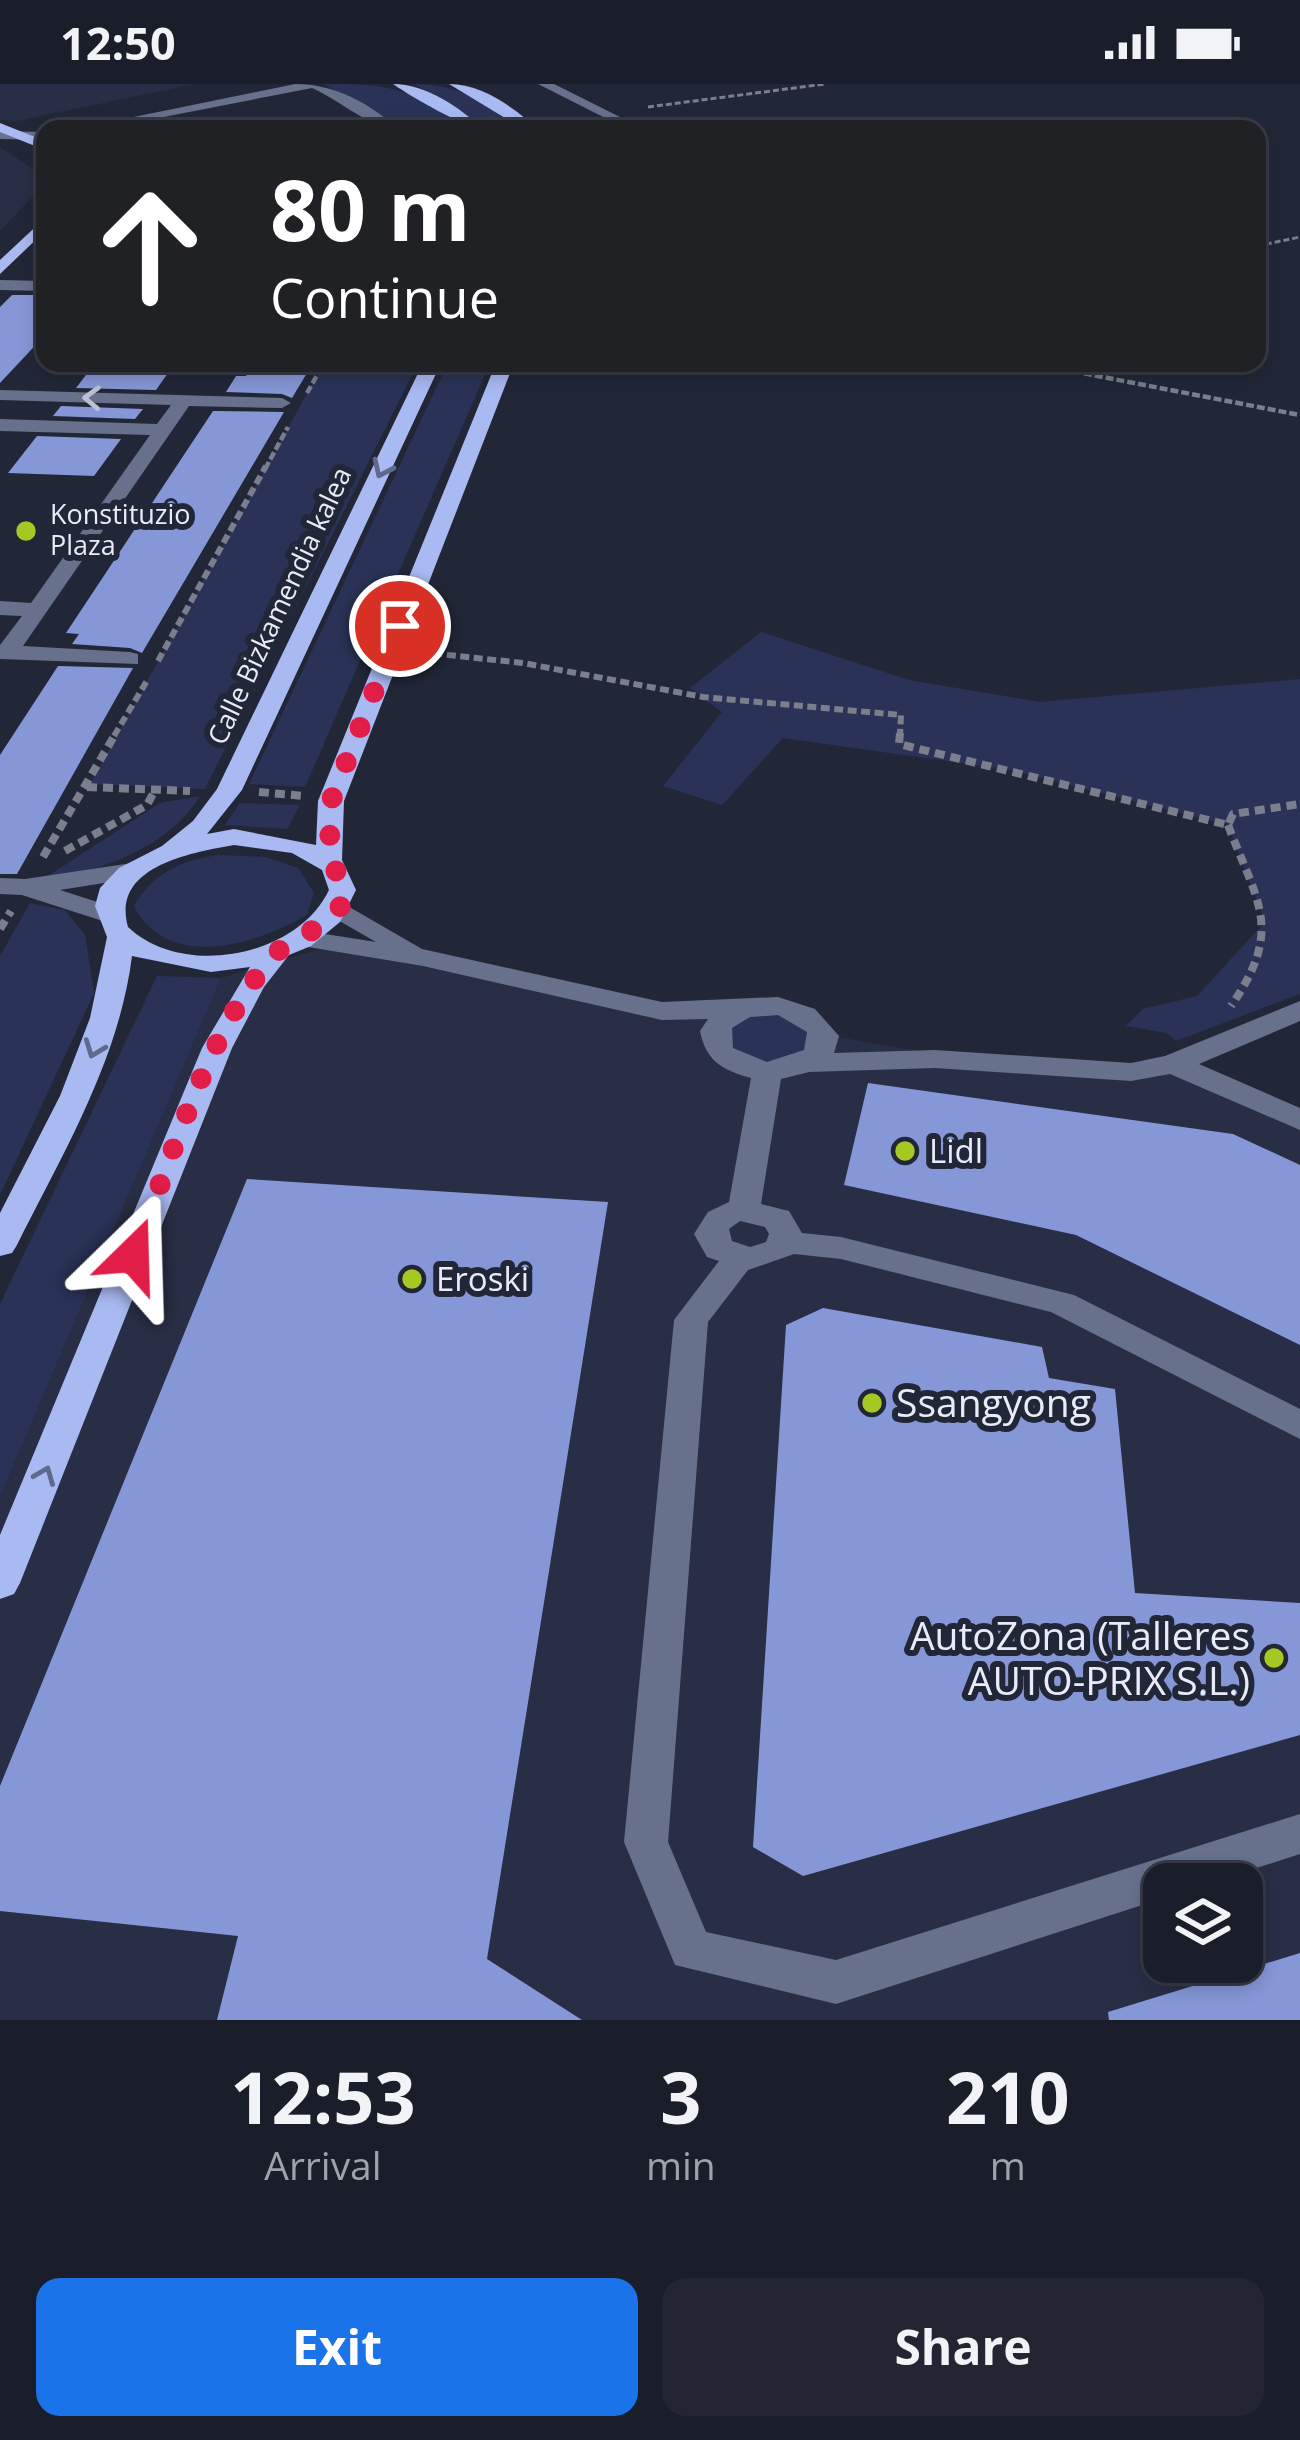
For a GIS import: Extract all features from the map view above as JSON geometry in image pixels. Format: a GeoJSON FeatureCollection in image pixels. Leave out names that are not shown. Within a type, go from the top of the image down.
{"type":"FeatureCollection","features":[{"type":"Feature","properties":{"kind":"main road"},"geometry":{"type":"LineString","coordinates":[[399,84],[464,120]]}},
{"type":"Feature","properties":{"kind":"main road"},"geometry":{"type":"LineString","coordinates":[[455,84],[518,120]]}},
{"type":"Feature","properties":{"kind":"main road"},"geometry":{"type":"LineString","coordinates":[[0,269],[36,231]]}},
{"type":"Feature","properties":{"kind":"main road","name":"Calle Bizkamendia kalea"},"geometry":{"type":"LineString","coordinates":[[160,854],[202,826],[230,790],[428,372]]}},
{"type":"Feature","properties":{"kind":"main road"},"geometry":{"type":"LineString","coordinates":[[329,861],[331,801],[501,372]]}},
{"type":"Feature","properties":{"kind":"main road"},"geometry":{"type":"LineString","coordinates":[[0,1245],[81,1084],[117,989],[110,899],[132,871],[160,854],[215,840],[272,839],[305,847],[329,861],[344,892],[338,909],[251,984],[217,1048],[0,1583]]}},
{"type":"Feature","properties":{"kind":"main road"},"geometry":{"type":"LineString","coordinates":[[115,926],[142,950],[189,962],[243,960],[292,945]]}},
{"type":"Feature","properties":{"kind":"street"},"geometry":{"type":"LineString","coordinates":[[128,120],[313,84],[378,120]]}},
{"type":"Feature","properties":{"kind":"street"},"geometry":{"type":"LineString","coordinates":[[544,84],[618,120]]}},
{"type":"Feature","properties":{"kind":"street"},"geometry":{"type":"LineString","coordinates":[[0,131],[36,139]]}},
{"type":"Feature","properties":{"kind":"street"},"geometry":{"type":"LineString","coordinates":[[0,285],[36,286]]}},
{"type":"Feature","properties":{"kind":"street"},"geometry":{"type":"LineString","coordinates":[[0,395],[288,410]]}},
{"type":"Feature","properties":{"kind":"street"},"geometry":{"type":"LineString","coordinates":[[3,653],[183,401]]}},
{"type":"Feature","properties":{"kind":"street"},"geometry":{"type":"LineString","coordinates":[[0,425],[161,430]]}},
{"type":"Feature","properties":{"kind":"street"},"geometry":{"type":"LineString","coordinates":[[0,608],[37,610]]}},
{"type":"Feature","properties":{"kind":"street"},"geometry":{"type":"LineString","coordinates":[[3,653],[130,659]]}},
{"type":"Feature","properties":{"kind":"street"},"geometry":{"type":"LineString","coordinates":[[12,886],[132,871]]}},
{"type":"Feature","properties":{"kind":"street"},"geometry":{"type":"LineString","coordinates":[[12,886],[115,926]]}},
{"type":"Feature","properties":{"kind":"street"},"geometry":{"type":"LineString","coordinates":[[338,909],[423,958]]}},
{"type":"Feature","properties":{"kind":"street"},"geometry":{"type":"LineString","coordinates":[[292,945],[423,958],[662,1011],[795,1010],[809,1016],[824,1036],[935,1060]]}},
{"type":"Feature","properties":{"kind":"street"},"geometry":{"type":"LineString","coordinates":[[719,1051],[715,1031],[720,1022],[743,1009]]}},
{"type":"Feature","properties":{"kind":"street"},"geometry":{"type":"LineString","coordinates":[[662,1011],[739,1065],[767,1071],[808,1063],[935,1060],[1131,1072],[1173,1064],[1300,1010]]}},
{"type":"Feature","properties":{"kind":"street"},"geometry":{"type":"LineString","coordinates":[[808,1063],[818,1055],[824,1036]]}},
{"type":"Feature","properties":{"kind":"street"},"geometry":{"type":"LineString","coordinates":[[1173,1064],[1300,1120]]}},
{"type":"Feature","properties":{"kind":"street"},"geometry":{"type":"LineString","coordinates":[[744,1210],[767,1071]]}},
{"type":"Feature","properties":{"kind":"street"},"geometry":{"type":"LineString","coordinates":[[785,1242],[777,1219],[744,1210],[718,1220],[711,1234],[719,1249],[739,1258],[762,1258],[785,1242],[841,1247],[1062,1303],[1300,1425]]}},
{"type":"Feature","properties":{"kind":"street"},"geometry":{"type":"LineString","coordinates":[[739,1258],[691,1320],[646,1842],[691,1950],[836,1982],[1300,1834]]}},
{"type":"Feature","properties":{"kind":"path"},"geometry":{"type":"LineString","coordinates":[[641,109],[825,84]]}},
{"type":"Feature","properties":{"kind":"path"},"geometry":{"type":"LineString","coordinates":[[1266,244],[1300,237]]}},
{"type":"Feature","properties":{"kind":"path"},"geometry":{"type":"LineString","coordinates":[[304,398],[319,372]]}},
{"type":"Feature","properties":{"kind":"path"},"geometry":{"type":"LineString","coordinates":[[1077,372],[1300,415]]}},
{"type":"Feature","properties":{"kind":"path"},"geometry":{"type":"LineString","coordinates":[[155,790],[147,805],[38,866],[87,787],[288,410]]}},
{"type":"Feature","properties":{"kind":"path"},"geometry":{"type":"LineString","coordinates":[[436,653],[544,666],[703,697],[902,715],[899,744],[1228,825]]}},
{"type":"Feature","properties":{"kind":"path"},"geometry":{"type":"LineString","coordinates":[[87,787],[204,791]]}},
{"type":"Feature","properties":{"kind":"path"},"geometry":{"type":"LineString","coordinates":[[1256,1029],[1231,1006],[1257,968],[1265,922],[1228,825],[1233,814],[1300,804]]}},
{"type":"Feature","properties":{"kind":"path"},"geometry":{"type":"LineString","coordinates":[[0,929],[12,886]]}},
{"type":"Feature","properties":{"kind":"shaded area"},"geometry":{"type":"Polygon","coordinates":[[[0,84],[195,84],[12,122],[0,119],[0,84]]]}},
{"type":"Feature","properties":{"kind":"shaded area"},"geometry":{"type":"Polygon","coordinates":[[[324,84],[399,91],[452,120],[386,120],[324,84]]]}},
{"type":"Feature","properties":{"kind":"shaded area"},"geometry":{"type":"Polygon","coordinates":[[[414,84],[469,96],[505,120],[473,120],[414,84]]]}},
{"type":"Feature","properties":{"kind":"shaded area"},"geometry":{"type":"Polygon","coordinates":[[[0,147],[36,171],[36,193],[0,231],[0,147]]]}},
{"type":"Feature","properties":{"kind":"shaded area"},"geometry":{"type":"Polygon","coordinates":[[[319,372],[414,372],[205,789],[90,784],[319,372]]]}},
{"type":"Feature","properties":{"kind":"shaded area"},"geometry":{"type":"Polygon","coordinates":[[[444,372],[486,372],[305,787],[249,784],[444,372]]]}},
{"type":"Feature","properties":{"kind":"shaded area"},"geometry":{"type":"Polygon","coordinates":[[[761,632],[909,680],[1040,702],[1300,679],[1300,994],[1176,1041],[1167,1033],[1126,1026],[1143,1009],[1197,996],[1265,922],[1228,825],[1011,770],[783,738],[722,805],[663,786],[722,712],[690,688],[761,632]]]}},
{"type":"Feature","properties":{"kind":"shaded area"},"geometry":{"type":"Polygon","coordinates":[[[200,796],[171,829],[133,854],[89,870],[45,878],[160,803],[200,796]]]}},
{"type":"Feature","properties":{"kind":"shaded area"},"geometry":{"type":"Polygon","coordinates":[[[240,803],[300,805],[287,829],[225,825],[240,803]]]}},
{"type":"Feature","properties":{"kind":"shaded area"},"geometry":{"type":"Polygon","coordinates":[[[218,855],[266,857],[298,868],[314,893],[307,915],[263,936],[214,946],[190,946],[149,927],[134,906],[150,885],[180,865],[218,855]]]}},
{"type":"Feature","properties":{"kind":"shaded area"},"geometry":{"type":"Polygon","coordinates":[[[30,903],[65,910],[85,935],[94,993],[0,1195],[0,956],[30,903]]]}},
{"type":"Feature","properties":{"kind":"shaded area"},"geometry":{"type":"Polygon","coordinates":[[[327,947],[1031,1071],[1173,1064],[1300,1120],[1300,2020],[0,2020],[0,1497],[221,978],[327,947]]]}},
{"type":"Feature","properties":{"kind":"shaded area"},"geometry":{"type":"Polygon","coordinates":[[[157,976],[221,978],[0,1497],[0,1304],[157,976]]]}},
{"type":"Feature","properties":{"kind":"shaded area"},"geometry":{"type":"Polygon","coordinates":[[[769,1008],[820,1035],[794,1066],[735,1058],[726,1024],[769,1008]]]}},
{"type":"Feature","properties":{"kind":"building"},"geometry":{"type":"Polygon","coordinates":[[[12,295],[36,295],[36,345],[0,383],[0,307],[12,295]]]}},
{"type":"Feature","properties":{"kind":"building"},"geometry":{"type":"Polygon","coordinates":[[[88,372],[168,373],[156,390],[76,388],[88,372]]]}},
{"type":"Feature","properties":{"kind":"building"},"geometry":{"type":"Polygon","coordinates":[[[249,372],[308,372],[292,398],[226,392],[236,376],[249,372]]]}},
{"type":"Feature","properties":{"kind":"building"},"geometry":{"type":"Polygon","coordinates":[[[61,406],[143,409],[135,419],[53,416],[61,406]]]}},
{"type":"Feature","properties":{"kind":"building"},"geometry":{"type":"Polygon","coordinates":[[[213,411],[284,412],[142,653],[72,644],[79,634],[66,633],[213,411]]]}},
{"type":"Feature","properties":{"kind":"building"},"geometry":{"type":"Polygon","coordinates":[[[37,436],[121,439],[94,476],[8,473],[37,436]]]}},
{"type":"Feature","properties":{"kind":"building"},"geometry":{"type":"Polygon","coordinates":[[[58,666],[133,668],[17,874],[0,874],[0,755],[58,666]]]}},
{"type":"Feature","properties":{"kind":"building"},"geometry":{"type":"Polygon","coordinates":[[[868,1083],[1233,1134],[1300,1165],[1300,1345],[1076,1235],[844,1185],[868,1083]]]}},
{"type":"Feature","properties":{"kind":"building"},"geometry":{"type":"Polygon","coordinates":[[[247,1179],[608,1202],[487,1959],[582,2020],[217,2020],[238,1936],[0,1911],[0,1786],[247,1179]]]}},
{"type":"Feature","properties":{"kind":"building"},"geometry":{"type":"Polygon","coordinates":[[[823,1308],[1042,1347],[1049,1378],[1115,1389],[1135,1593],[1300,1603],[1300,1735],[803,1876],[753,1847],[786,1325],[823,1308]]]}},
{"type":"Feature","properties":{"kind":"building"},"geometry":{"type":"Polygon","coordinates":[[[1300,1953],[1300,2020],[1109,2020],[1108,2012],[1202,1983],[1263,1983],[1263,1964],[1300,1953]]]}},
{"type":"Feature","properties":{"kind":"place","name":"Konstituzio Plaza"},"geometry":{"type":"Point","coordinates":[26,531]}},
{"type":"Feature","properties":{"kind":"place","name":"Lidl"},"geometry":{"type":"Point","coordinates":[905,1151]}},
{"type":"Feature","properties":{"kind":"place","name":"Eroski"},"geometry":{"type":"Point","coordinates":[412,1279]}},
{"type":"Feature","properties":{"kind":"place","name":"Ssangyong"},"geometry":{"type":"Point","coordinates":[872,1403]}},
{"type":"Feature","properties":{"kind":"place","name":"AutoZona (Talleres AUTO-PRIX S.L.)"},"geometry":{"type":"Point","coordinates":[1274,1658]}},
{"type":"Feature","properties":{"kind":"route"},"geometry":{"type":"LineString","coordinates":[[133,1255],[217,1048],[251,984],[278,951],[306,939],[338,909],[344,892],[329,861],[331,801],[400,626]]}}]}
